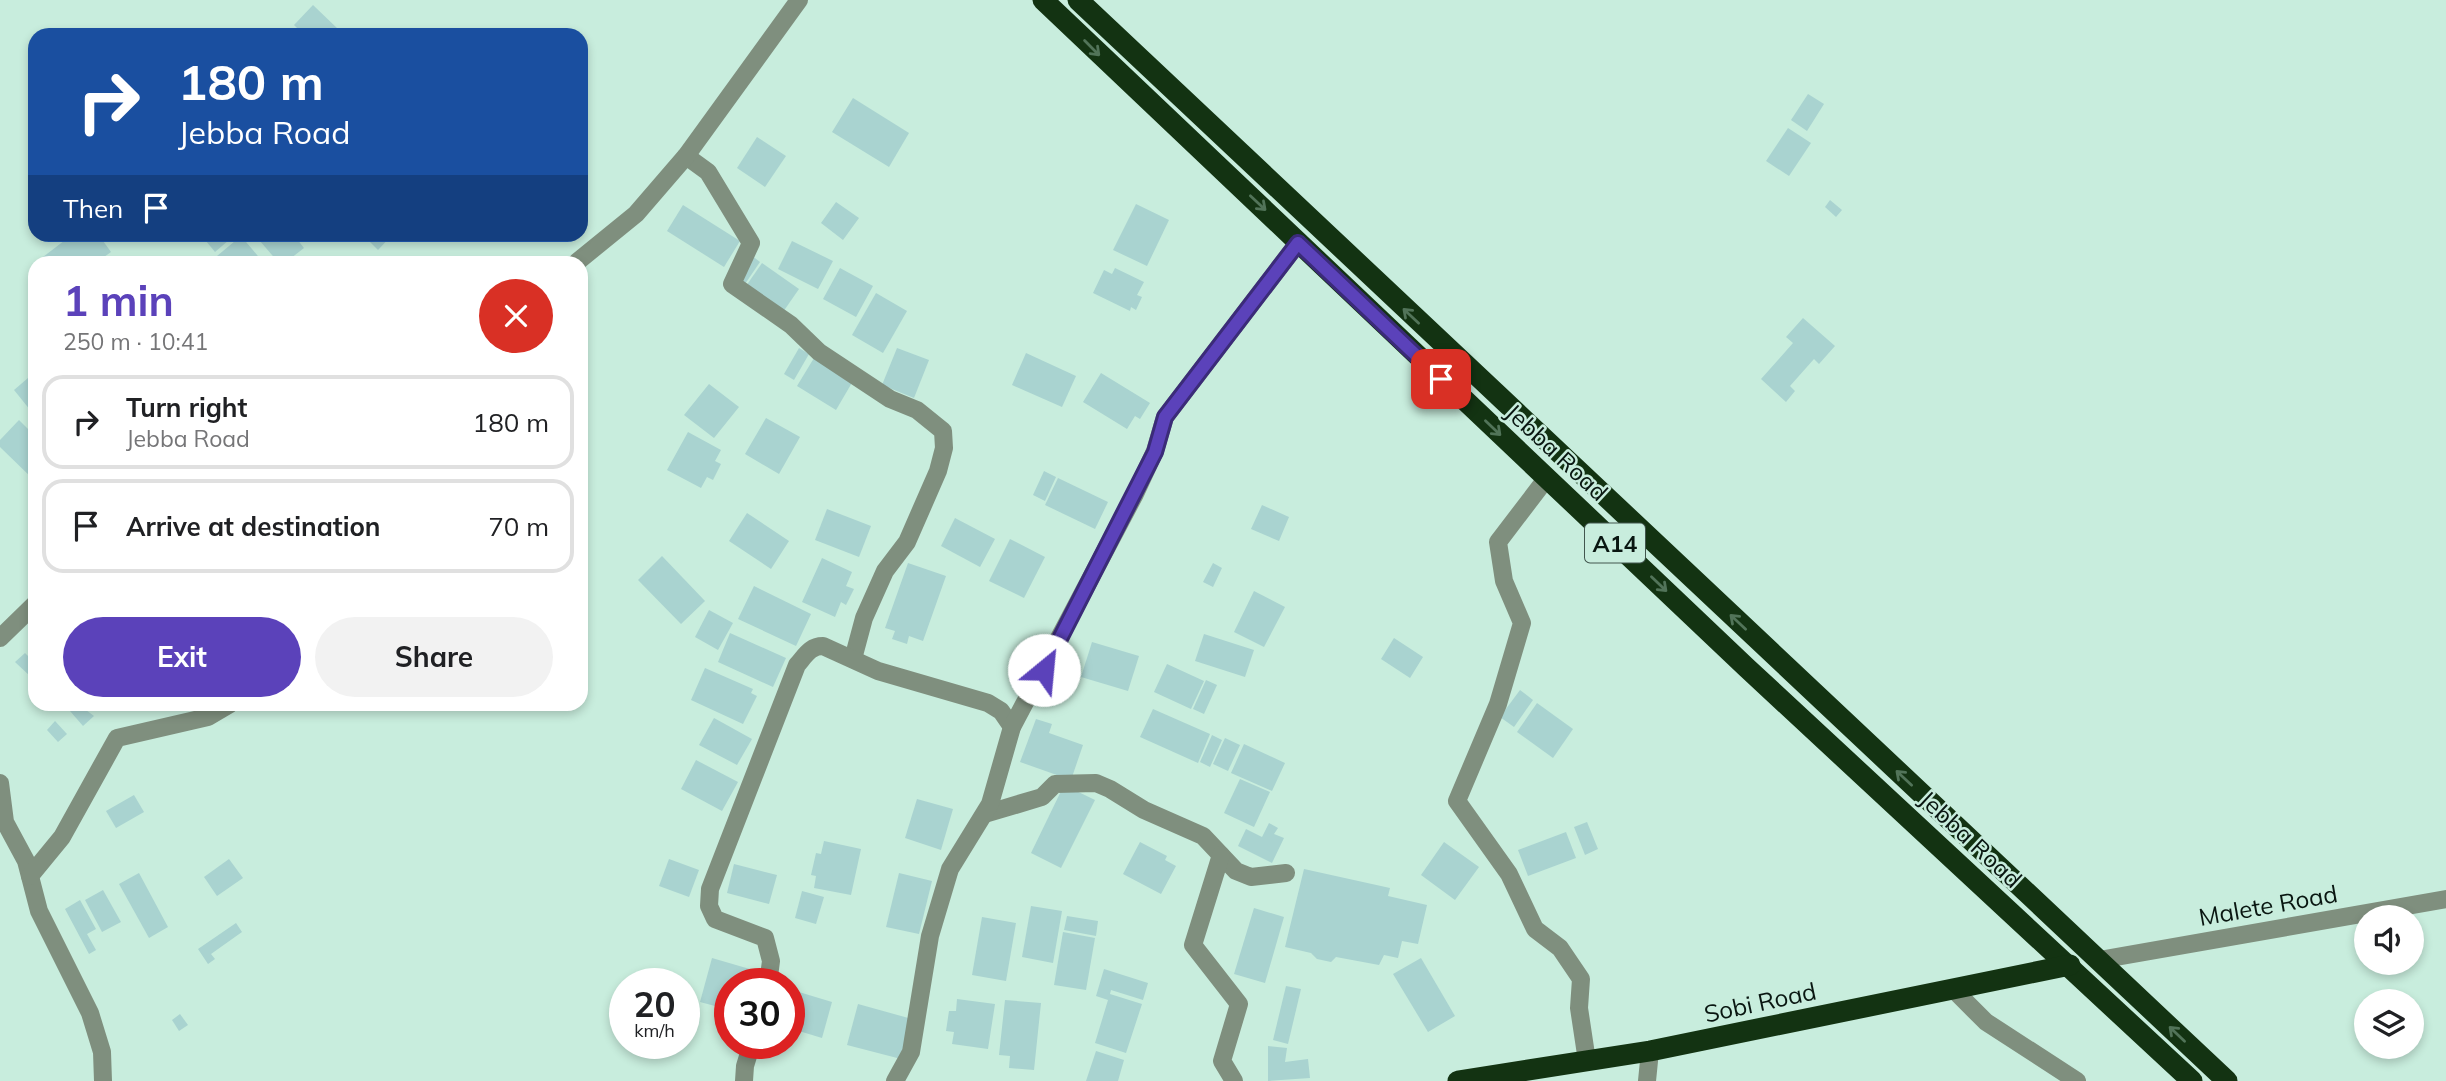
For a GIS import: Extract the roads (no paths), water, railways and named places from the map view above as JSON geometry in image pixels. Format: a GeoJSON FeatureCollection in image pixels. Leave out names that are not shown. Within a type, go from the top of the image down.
{"type":"FeatureCollection","features":[{"type":"Feature","properties":{"kind":"highway","name":"Jebba Road"},"geometry":{"type":"LineString","coordinates":[[1043,0],[1546,479],[2192,1081]]}},
{"type":"Feature","properties":{"kind":"highway","name":"A14"},"geometry":{"type":"LineString","coordinates":[[1078,0],[1384,291],[2227,1081]]}},
{"type":"Feature","properties":{"kind":"highway","name":"Sobi Road"},"geometry":{"type":"LineString","coordinates":[[1458,1081],[1650,1051],[2070,965]]}},
{"type":"Feature","properties":{"kind":"street"},"geometry":{"type":"LineString","coordinates":[[584,256],[636,214],[686,156],[800,0]]}},
{"type":"Feature","properties":{"kind":"street"},"geometry":{"type":"LineString","coordinates":[[686,156],[708,173],[751,243],[732,284],[791,325],[819,352],[890,399],[917,410],[943,431],[944,448],[938,471],[907,542],[885,571],[864,618],[853,659]]}},
{"type":"Feature","properties":{"kind":"street"},"geometry":{"type":"LineString","coordinates":[[895,1081],[911,1052],[930,936],[944,884],[962,846],[985,814],[999,778],[1012,727],[1135,494],[1155,452],[1165,417],[1298,243]]}},
{"type":"Feature","properties":{"kind":"street"},"geometry":{"type":"LineString","coordinates":[[1546,479],[1498,542],[1504,581],[1522,623],[1498,704],[1457,801],[1509,874],[1535,929],[1560,948],[1581,979],[1579,1008],[1587,1061]]}},
{"type":"Feature","properties":{"kind":"street"},"geometry":{"type":"LineString","coordinates":[[0,638],[28,611]]}},
{"type":"Feature","properties":{"kind":"street"},"geometry":{"type":"LineString","coordinates":[[770,968],[765,938],[715,919],[709,906],[710,889],[797,665],[814,646],[823,646],[878,671],[988,704],[1000,711],[1012,727]]}},
{"type":"Feature","properties":{"kind":"street"},"geometry":{"type":"LineString","coordinates":[[30,876],[62,837],[117,738],[208,717],[218,711]]}},
{"type":"Feature","properties":{"kind":"street"},"geometry":{"type":"LineString","coordinates":[[0,783],[5,822],[26,861],[39,911],[67,974],[90,1013],[102,1052],[103,1081]]}},
{"type":"Feature","properties":{"kind":"street"},"geometry":{"type":"LineString","coordinates":[[985,814],[1042,797],[1055,784],[1096,783],[1144,810],[1203,836],[1236,872],[1251,877],[1286,873]]}},
{"type":"Feature","properties":{"kind":"street"},"geometry":{"type":"LineString","coordinates":[[1221,855],[1193,944],[1239,1004],[1222,1060],[1234,1081]]}},
{"type":"Feature","properties":{"kind":"street","name":"Malete Road"},"geometry":{"type":"LineString","coordinates":[[2099,960],[2446,899]]}},
{"type":"Feature","properties":{"kind":"street"},"geometry":{"type":"LineString","coordinates":[[1953,989],[1986,1022],[2077,1081]]}},
{"type":"Feature","properties":{"kind":"street"},"geometry":{"type":"LineString","coordinates":[[1647,1081],[1650,1051]]}},
{"type":"Feature","properties":{"kind":"street"},"geometry":{"type":"LineString","coordinates":[[744,1081],[747,1059]]}}]}
